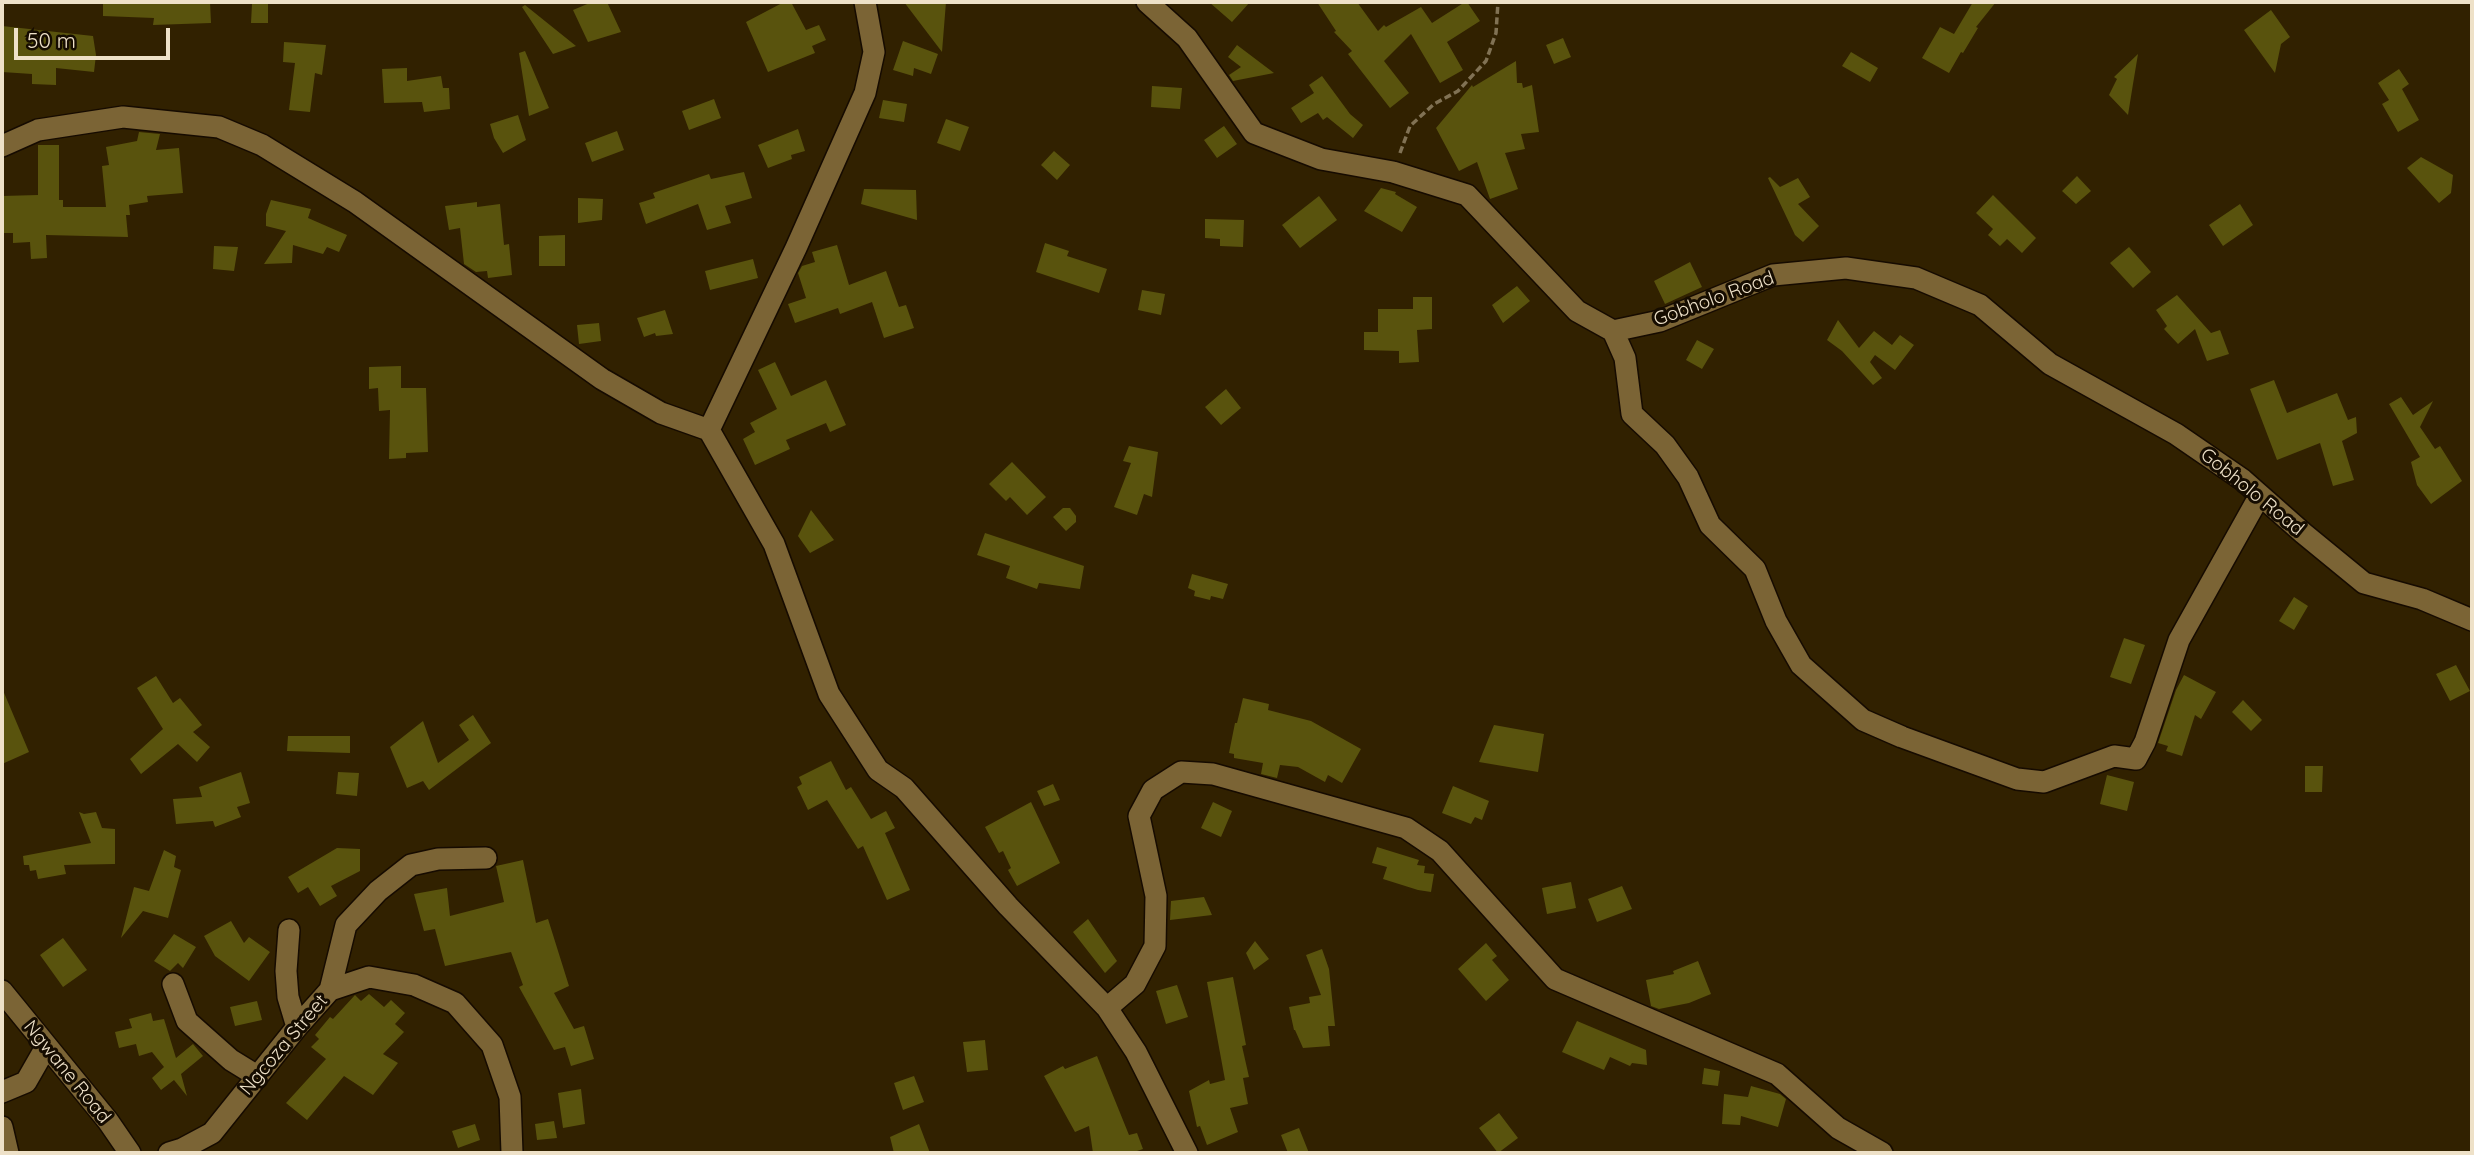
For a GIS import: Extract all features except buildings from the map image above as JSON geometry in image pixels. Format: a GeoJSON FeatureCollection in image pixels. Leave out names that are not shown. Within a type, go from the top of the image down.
{"type":"FeatureCollection","features":[{"type":"Feature","properties":{"kind":"street"},"geometry":{"type":"LineString","coordinates":[[709,430],[796,248],[865,93],[874,52],[865,2]]}},
{"type":"Feature","properties":{"kind":"street"},"geometry":{"type":"LineString","coordinates":[[1147,2],[1187,38],[1254,133],[1321,159],[1393,172],[1467,195],[1577,311],[1613,331],[1625,358],[1632,414],[1665,445],[1688,477],[1710,525],[1755,569],[1776,621],[1801,665],[1863,720],[2017,779],[2044,782],[2114,756],[2136,759],[2145,742],[2179,640],[2260,495]]}},
{"type":"Feature","properties":{"kind":"street"},"geometry":{"type":"LineString","coordinates":[[2,146],[38,130],[123,117],[219,127],[262,145],[355,202],[602,379],[661,413],[709,430],[774,544],[829,694],[878,770],[904,788],[1009,906],[1107,1008],[1136,1052],[1188,1153]]}},
{"type":"Feature","properties":{"kind":"street","name":"Gobholo Road"},"geometry":{"type":"LineString","coordinates":[[1613,331],[1660,321],[1773,275],[1846,268],[1916,278],[1980,305],[2050,364],[2176,434],[2243,480],[2364,583],[2422,599],[2472,620]]}},
{"type":"Feature","properties":{"kind":"street"},"geometry":{"type":"LineString","coordinates":[[1107,1008],[1135,984],[1155,946],[1156,896],[1139,816],[1153,790],[1181,772],[1213,774],[1406,828],[1440,851],[1555,979],[1777,1074],[1838,1128],[1882,1153]]}},
{"type":"Feature","properties":{"kind":"street"},"geometry":{"type":"LineString","coordinates":[[330,990],[346,925],[379,891],[411,865],[438,859],[486,858]]}},
{"type":"Feature","properties":{"kind":"street"},"geometry":{"type":"LineString","coordinates":[[289,930],[286,971],[288,996],[297,1027]]}},
{"type":"Feature","properties":{"kind":"street","name":"Ngcoza Street"},"geometry":{"type":"LineString","coordinates":[[169,1153],[212,1133],[330,990],[369,976],[414,985],[455,1003],[492,1045],[510,1097],[512,1153]]}},
{"type":"Feature","properties":{"kind":"street"},"geometry":{"type":"LineString","coordinates":[[173,984],[187,1021],[231,1060],[257,1076]]}},
{"type":"Feature","properties":{"kind":"street","name":"Ngwane Road"},"geometry":{"type":"LineString","coordinates":[[2,991],[108,1121],[130,1153]]}},
{"type":"Feature","properties":{"kind":"street"},"geometry":{"type":"LineString","coordinates":[[2,1092],[26,1082],[46,1048]]}},
{"type":"Feature","properties":{"kind":"street"},"geometry":{"type":"LineString","coordinates":[[2,1127],[8,1153]]}},
{"type":"Feature","properties":{"kind":"path"},"geometry":{"type":"LineString","coordinates":[[1393,172],[1410,126],[1434,104],[1458,91],[1486,61],[1496,33],[1498,2]]}}]}
